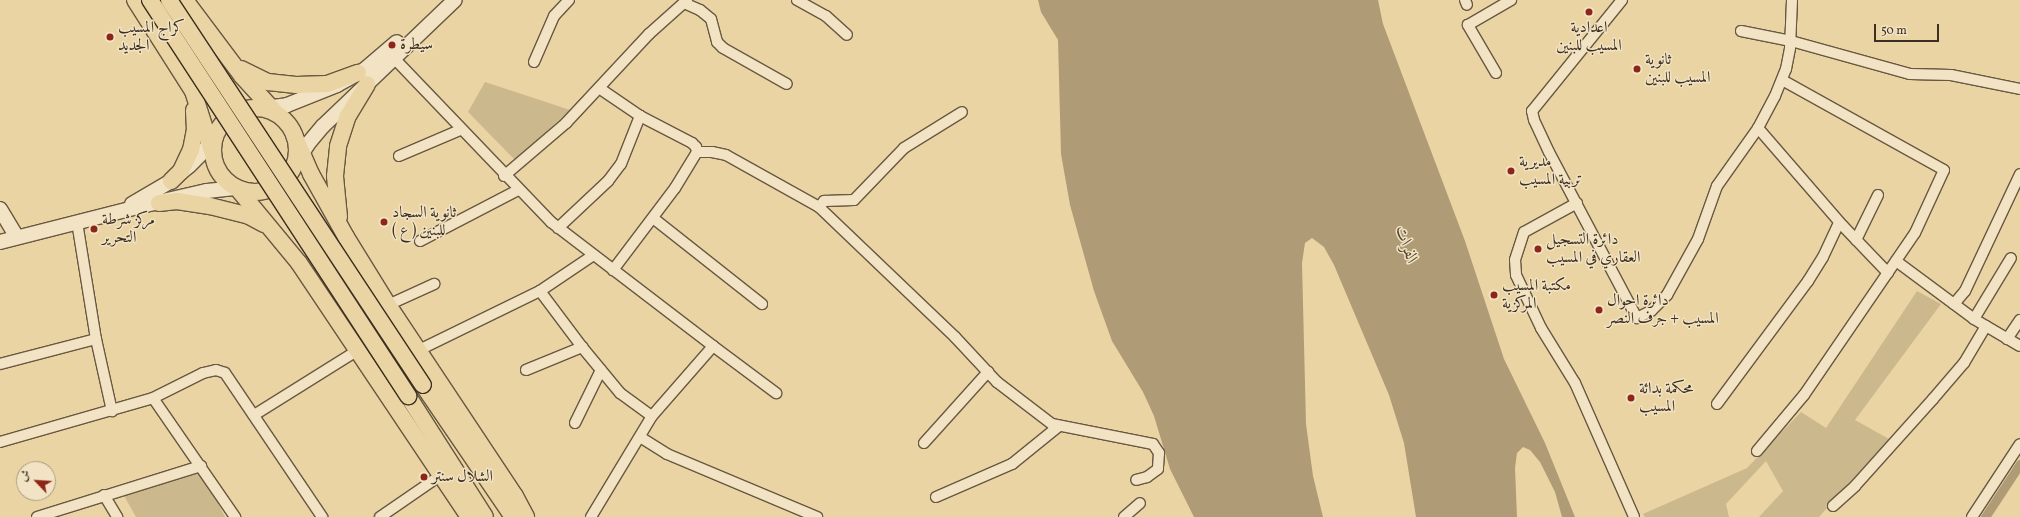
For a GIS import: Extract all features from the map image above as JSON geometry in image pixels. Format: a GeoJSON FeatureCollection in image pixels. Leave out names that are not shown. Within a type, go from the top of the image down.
{"type":"FeatureCollection","features":[{"type":"Feature","properties":{"kind":"highway"},"geometry":{"type":"LineString","coordinates":[[135,0],[185,76],[193,91],[214,143],[220,174],[236,188],[277,234],[358,350],[469,517]]}},
{"type":"Feature","properties":{"kind":"highway"},"geometry":{"type":"LineString","coordinates":[[150,0],[485,517]]}},
{"type":"Feature","properties":{"kind":"highway"},"geometry":{"type":"LineString","coordinates":[[169,0],[423,385],[513,517]]}},
{"type":"Feature","properties":{"kind":"highway"},"geometry":{"type":"LineString","coordinates":[[186,0],[224,53],[270,112],[294,135],[301,154],[346,237],[388,305],[515,496],[526,517]]}},
{"type":"Feature","properties":{"kind":"highway"},"geometry":{"type":"LineString","coordinates":[[224,53],[256,78],[278,84],[327,84],[362,78],[348,116],[336,161],[337,209],[346,237]]}},
{"type":"Feature","properties":{"kind":"highway"},"geometry":{"type":"LineString","coordinates":[[171,181],[186,162],[194,140],[194,110],[185,76]]}},
{"type":"Feature","properties":{"kind":"highway"},"geometry":{"type":"LineString","coordinates":[[214,143],[235,114],[270,112]]}},
{"type":"Feature","properties":{"kind":"highway"},"geometry":{"type":"LineString","coordinates":[[236,188],[249,192],[263,191],[280,184],[292,170],[297,153],[294,135]]}},
{"type":"Feature","properties":{"kind":"highway"},"geometry":{"type":"LineString","coordinates":[[159,203],[192,203],[247,215],[277,234]]}},
{"type":"Feature","properties":{"kind":"main road"},"geometry":{"type":"LineString","coordinates":[[390,55],[441,0]]}},
{"type":"Feature","properties":{"kind":"main road"},"geometry":{"type":"LineString","coordinates":[[292,170],[314,136],[362,78],[455,0]]}},
{"type":"Feature","properties":{"kind":"main road"},"geometry":{"type":"LineString","coordinates":[[270,112],[362,78]]}},
{"type":"Feature","properties":{"kind":"main road"},"geometry":{"type":"LineString","coordinates":[[114,213],[171,181],[214,143]]}},
{"type":"Feature","properties":{"kind":"main road"},"geometry":{"type":"LineString","coordinates":[[0,242],[16,236],[207,191],[236,188]]}},
{"type":"Feature","properties":{"kind":"main road"},"geometry":{"type":"LineString","coordinates":[[0,209],[16,236]]}},
{"type":"Feature","properties":{"kind":"street"},"geometry":{"type":"LineString","coordinates":[[534,62],[554,16],[557,4],[569,0]]}},
{"type":"Feature","properties":{"kind":"street"},"geometry":{"type":"LineString","coordinates":[[797,0],[826,16],[847,34]]}},
{"type":"Feature","properties":{"kind":"street"},"geometry":{"type":"LineString","coordinates":[[1496,73],[1468,25],[1511,0]]}},
{"type":"Feature","properties":{"kind":"street"},"geometry":{"type":"LineString","coordinates":[[1622,0],[1532,111],[1540,133],[1637,318],[1651,311],[1667,295],[1698,239],[1718,186],[1758,128],[1782,80],[1786,69],[1791,41],[1792,0]]}},
{"type":"Feature","properties":{"kind":"street"},"geometry":{"type":"LineString","coordinates":[[504,176],[566,124],[649,34],[686,1],[711,19],[716,42],[723,48],[787,84]]}},
{"type":"Feature","properties":{"kind":"street"},"geometry":{"type":"LineString","coordinates":[[1741,31],[1791,41],[1910,74],[1951,75],[2020,89]]}},
{"type":"Feature","properties":{"kind":"street"},"geometry":{"type":"LineString","coordinates":[[390,55],[504,176],[558,228],[592,256],[613,270],[776,393]]}},
{"type":"Feature","properties":{"kind":"street"},"geometry":{"type":"LineString","coordinates":[[1757,451],[1804,395],[1915,233],[1944,170],[1782,80]]}},
{"type":"Feature","properties":{"kind":"street"},"geometry":{"type":"LineString","coordinates":[[599,88],[640,116],[692,143],[696,147],[697,152],[653,218],[613,270]]}},
{"type":"Feature","properties":{"kind":"street"},"geometry":{"type":"LineString","coordinates":[[819,208],[824,201],[854,200],[904,148],[962,112]]}},
{"type":"Feature","properties":{"kind":"street"},"geometry":{"type":"LineString","coordinates":[[558,228],[612,176],[633,140],[640,116]]}},
{"type":"Feature","properties":{"kind":"street"},"geometry":{"type":"LineString","coordinates":[[1758,128],[1840,223],[1888,272]]}},
{"type":"Feature","properties":{"kind":"street"},"geometry":{"type":"LineString","coordinates":[[399,156],[460,130]]}},
{"type":"Feature","properties":{"kind":"street"},"geometry":{"type":"LineString","coordinates":[[697,152],[712,152],[726,155],[819,208],[954,336],[988,372],[1019,401],[1048,422],[1059,426],[1153,444],[1159,453],[1158,469],[1147,477],[1136,480]]}},
{"type":"Feature","properties":{"kind":"street"},"geometry":{"type":"LineString","coordinates":[[1954,304],[1965,291],[2020,174]]}},
{"type":"Feature","properties":{"kind":"street"},"geometry":{"type":"LineString","coordinates":[[420,242],[518,190]]}},
{"type":"Feature","properties":{"kind":"street"},"geometry":{"type":"LineString","coordinates":[[1856,240],[1878,195]]}},
{"type":"Feature","properties":{"kind":"street"},"geometry":{"type":"LineString","coordinates":[[1577,203],[1524,232],[1515,260],[1516,275],[1541,328],[1575,383],[1634,517]]}},
{"type":"Feature","properties":{"kind":"street"},"geometry":{"type":"LineString","coordinates":[[653,218],[762,304]]}},
{"type":"Feature","properties":{"kind":"street"},"geometry":{"type":"LineString","coordinates":[[77,222],[96,339],[112,411]]}},
{"type":"Feature","properties":{"kind":"street"},"geometry":{"type":"LineString","coordinates":[[1717,404],[1808,282],[1823,257],[1840,223]]}},
{"type":"Feature","properties":{"kind":"street"},"geometry":{"type":"LineString","coordinates":[[419,350],[540,291],[592,256]]}},
{"type":"Feature","properties":{"kind":"street"},"geometry":{"type":"LineString","coordinates":[[1974,319],[2011,258]]}},
{"type":"Feature","properties":{"kind":"street"},"geometry":{"type":"LineString","coordinates":[[1896,261],[1974,319],[2020,346]]}},
{"type":"Feature","properties":{"kind":"street"},"geometry":{"type":"LineString","coordinates":[[388,305],[434,284]]}},
{"type":"Feature","properties":{"kind":"street"},"geometry":{"type":"LineString","coordinates":[[540,291],[620,393],[652,416]]}},
{"type":"Feature","properties":{"kind":"street"},"geometry":{"type":"LineString","coordinates":[[2007,338],[2020,320]]}},
{"type":"Feature","properties":{"kind":"street"},"geometry":{"type":"LineString","coordinates":[[1832,506],[1855,486],[1964,363],[1986,326]]}},
{"type":"Feature","properties":{"kind":"street"},"geometry":{"type":"LineString","coordinates":[[0,364],[96,339]]}},
{"type":"Feature","properties":{"kind":"street"},"geometry":{"type":"LineString","coordinates":[[526,370],[582,346]]}},
{"type":"Feature","properties":{"kind":"street"},"geometry":{"type":"LineString","coordinates":[[591,517],[652,416],[713,346]]}},
{"type":"Feature","properties":{"kind":"street"},"geometry":{"type":"LineString","coordinates":[[254,415],[358,350]]}},
{"type":"Feature","properties":{"kind":"street"},"geometry":{"type":"LineString","coordinates":[[0,442],[153,398],[203,373],[216,370],[225,373],[322,517]]}},
{"type":"Feature","properties":{"kind":"street"},"geometry":{"type":"LineString","coordinates":[[575,423],[601,370]]}},
{"type":"Feature","properties":{"kind":"street"},"geometry":{"type":"LineString","coordinates":[[924,443],[988,372]]}},
{"type":"Feature","properties":{"kind":"street"},"geometry":{"type":"LineString","coordinates":[[153,398],[235,517]]}},
{"type":"Feature","properties":{"kind":"street"},"geometry":{"type":"LineString","coordinates":[[936,497],[1012,464],[1059,426]]}},
{"type":"Feature","properties":{"kind":"street"},"geometry":{"type":"LineString","coordinates":[[640,437],[667,454],[817,517]]}},
{"type":"Feature","properties":{"kind":"street"},"geometry":{"type":"LineString","coordinates":[[1972,517],[2020,444]]}},
{"type":"Feature","properties":{"kind":"street"},"geometry":{"type":"LineString","coordinates":[[37,517],[201,466]]}},
{"type":"Feature","properties":{"kind":"street"},"geometry":{"type":"LineString","coordinates":[[380,517],[441,475]]}},
{"type":"Feature","properties":{"kind":"street"},"geometry":{"type":"LineString","coordinates":[[104,495],[118,517]]}},
{"type":"Feature","properties":{"kind":"street"},"geometry":{"type":"LineString","coordinates":[[1124,517],[1140,503]]}},
{"type":"Feature","properties":{"kind":"shaded area"},"geometry":{"type":"Polygon","coordinates":[[[485,82],[570,110],[515,160],[468,112],[485,82]]]}},
{"type":"Feature","properties":{"kind":"shaded area"},"geometry":{"type":"Polygon","coordinates":[[[1917,291],[1941,304],[1855,420],[1889,439],[1819,517],[1759,517],[1783,491],[1766,461],[1726,504],[1729,517],[1645,517],[1643,514],[1747,468],[1801,412],[1826,428],[1917,291]]]}},
{"type":"Feature","properties":{"kind":"shaded area"},"geometry":{"type":"Polygon","coordinates":[[[202,472],[225,517],[136,517],[122,492],[202,472]]]}},
{"type":"Feature","properties":{"kind":"water","name":"الفرات"},"geometry":{"type":"Polygon","coordinates":[[[1038,0],[1378,0],[1383,24],[1465,241],[1504,359],[1545,443],[1575,517],[1562,517],[1555,492],[1540,462],[1530,450],[1523,447],[1517,453],[1515,468],[1517,517],[1416,517],[1404,443],[1389,395],[1334,265],[1324,247],[1312,238],[1305,243],[1302,263],[1306,424],[1313,476],[1323,517],[1194,517],[1170,469],[1154,416],[1143,392],[1112,341],[1094,291],[1070,205],[1061,154],[1058,40],[1041,12],[1038,0]]]}},
{"type":"Feature","properties":{"kind":"waterway"},"geometry":{"type":"LineString","coordinates":[[1985,517],[2020,464]]}},
{"type":"Feature","properties":{"kind":"place","name":"اعدادية المسيب للبنين"},"geometry":{"type":"Point","coordinates":[1589,12]}},
{"type":"Feature","properties":{"kind":"place","name":"كراج المسيب الجديد"},"geometry":{"type":"Point","coordinates":[110,37]}},
{"type":"Feature","properties":{"kind":"place","name":"سيطرة"},"geometry":{"type":"Point","coordinates":[392,45]}},
{"type":"Feature","properties":{"kind":"place","name":"ثانوية المسيب للبنين"},"geometry":{"type":"Point","coordinates":[1637,69]}},
{"type":"Feature","properties":{"kind":"place","name":"مديرية تربية المسيب"},"geometry":{"type":"Point","coordinates":[1511,171]}},
{"type":"Feature","properties":{"kind":"place","name":"ثانوية السجاد ( ع ) للبنين"},"geometry":{"type":"Point","coordinates":[384,222]}},
{"type":"Feature","properties":{"kind":"place","name":"مركز شرطة التحرير"},"geometry":{"type":"Point","coordinates":[94,229]}},
{"type":"Feature","properties":{"kind":"place","name":"دائرة التسجيل العقاري في المسيب"},"geometry":{"type":"Point","coordinates":[1538,249]}},
{"type":"Feature","properties":{"kind":"place","name":"مكتبة المسيب المركزية"},"geometry":{"type":"Point","coordinates":[1494,295]}},
{"type":"Feature","properties":{"kind":"place","name":"دائرة احوال المسيب + جرف النصر"},"geometry":{"type":"Point","coordinates":[1599,310]}},
{"type":"Feature","properties":{"kind":"place","name":"محكمة بدائة المسيب"},"geometry":{"type":"Point","coordinates":[1631,398]}},
{"type":"Feature","properties":{"kind":"place","name":"الشلال سنتر"},"geometry":{"type":"Point","coordinates":[424,477]}}]}
